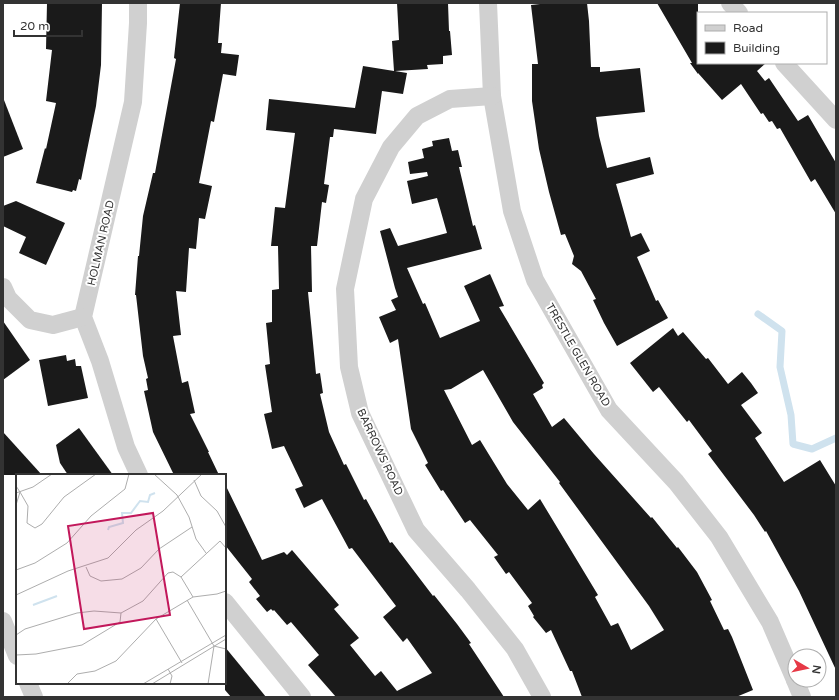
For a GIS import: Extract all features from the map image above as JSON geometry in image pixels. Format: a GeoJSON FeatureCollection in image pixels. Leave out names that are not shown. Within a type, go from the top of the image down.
{"type":"FeatureCollection","features":[{"type":"Feature","properties":{"kind":"street","name":"HOLMAN ROAD"},"geometry":{"type":"LineString","coordinates":[[84,317],[133,102],[138,3]]}},
{"type":"Feature","properties":{"kind":"street","name":"TRESTLE GLEN ROAD"},"geometry":{"type":"LineString","coordinates":[[488,3],[492,96],[512,211],[535,280],[610,410],[676,482],[719,537],[770,622],[787,661]]}},
{"type":"Feature","properties":{"kind":"street"},"geometry":{"type":"LineString","coordinates":[[730,3],[738,12]]}},
{"type":"Feature","properties":{"kind":"street"},"geometry":{"type":"LineString","coordinates":[[785,64],[836,120]]}},
{"type":"Feature","properties":{"kind":"street","name":"BARROWS ROAD"},"geometry":{"type":"LineString","coordinates":[[492,96],[450,99],[417,116],[391,147],[364,198],[345,289],[349,367],[360,413],[416,530],[468,590],[515,649],[542,697]]}},
{"type":"Feature","properties":{"kind":"street"},"geometry":{"type":"LineString","coordinates":[[3,287],[8,298],[30,320],[53,325],[84,317],[100,360],[126,447],[139,474]]}},
{"type":"Feature","properties":{"kind":"street"},"geometry":{"type":"LineString","coordinates":[[226,603],[302,697]]}},
{"type":"Feature","properties":{"kind":"street"},"geometry":{"type":"LineString","coordinates":[[3,621],[16,654]]}},
{"type":"Feature","properties":{"kind":"street"},"geometry":{"type":"LineString","coordinates":[[28,684],[34,697]]}},
{"type":"Feature","properties":{"kind":"building"},"geometry":{"type":"Polygon","coordinates":[[[47,3],[102,3],[101,65],[96,106],[81,180],[79,179],[76,191],[73,190],[72,192],[36,183],[45,148],[46,149],[56,103],[46,101],[52,50],[46,49],[47,3]]]}},
{"type":"Feature","properties":{"kind":"building"},"geometry":{"type":"Polygon","coordinates":[[[180,3],[221,3],[218,43],[222,43],[221,53],[239,55],[236,76],[223,74],[214,122],[211,121],[199,183],[212,186],[205,219],[199,218],[196,249],[189,248],[186,292],[176,291],[181,335],[173,336],[182,383],[188,381],[195,413],[190,414],[219,474],[174,474],[153,432],[144,391],[148,390],[146,379],[148,378],[143,356],[135,295],[138,256],[143,216],[153,173],[155,173],[176,59],[174,58],[180,3]]]}},
{"type":"Feature","properties":{"kind":"building"},"geometry":{"type":"Polygon","coordinates":[[[397,3],[448,3],[452,55],[443,56],[443,64],[427,65],[428,69],[395,71],[407,73],[403,94],[382,91],[376,134],[334,129],[333,137],[330,137],[324,184],[329,185],[326,203],[322,202],[317,246],[311,246],[312,292],[308,292],[316,374],[320,373],[323,393],[320,394],[329,432],[344,465],[346,464],[364,500],[366,499],[390,543],[392,542],[471,643],[469,644],[504,697],[336,697],[308,665],[319,655],[291,622],[287,625],[274,610],[273,611],[271,609],[267,612],[256,599],[260,596],[249,582],[252,579],[226,546],[226,486],[262,560],[284,552],[287,555],[292,550],[339,605],[334,609],[359,638],[350,645],[375,676],[381,671],[397,691],[432,673],[407,638],[403,642],[383,617],[396,606],[352,548],[349,549],[322,499],[304,508],[295,489],[303,486],[284,446],[272,449],[264,414],[272,412],[265,365],[270,364],[266,323],[272,322],[272,290],[279,289],[278,246],[271,246],[275,207],[285,208],[295,133],[266,130],[269,99],[355,108],[363,66],[394,71],[392,41],[399,40],[397,3]]]}},
{"type":"Feature","properties":{"kind":"building"},"geometry":{"type":"Polygon","coordinates":[[[549,3],[587,3],[591,67],[600,67],[600,72],[640,68],[645,112],[596,117],[607,168],[650,157],[654,174],[616,184],[631,237],[641,233],[650,251],[637,257],[656,301],[658,300],[668,318],[617,346],[604,323],[593,300],[596,299],[581,271],[572,264],[574,256],[565,234],[561,235],[539,149],[532,101],[532,64],[538,64],[531,5],[549,3]]]}},
{"type":"Feature","properties":{"kind":"building"},"geometry":{"type":"Polygon","coordinates":[[[657,3],[698,3],[697,64],[765,64],[757,71],[765,81],[769,78],[798,121],[808,115],[836,163],[836,214],[815,179],[811,182],[780,128],[777,129],[772,121],[769,122],[763,113],[761,114],[741,84],[722,100],[698,74],[690,63],[692,63],[657,3]]]}},
{"type":"Feature","properties":{"kind":"building"},"geometry":{"type":"Polygon","coordinates":[[[3,100],[23,149],[3,157],[3,100]]]}},
{"type":"Feature","properties":{"kind":"building"},"geometry":{"type":"Polygon","coordinates":[[[449,138],[452,151],[458,150],[462,167],[459,167],[473,226],[475,225],[482,249],[407,268],[423,304],[425,303],[440,338],[480,321],[464,286],[490,274],[504,306],[499,307],[544,383],[542,385],[543,388],[533,394],[552,427],[564,418],[594,454],[651,518],[652,517],[677,548],[678,547],[697,572],[712,600],[710,601],[724,630],[728,629],[753,690],[736,697],[582,697],[572,671],[570,671],[551,630],[546,633],[533,617],[534,616],[528,606],[532,603],[509,572],[506,574],[494,557],[498,555],[470,520],[465,523],[443,490],[441,491],[425,465],[428,463],[411,429],[398,339],[390,343],[379,317],[396,310],[391,300],[398,297],[380,231],[390,228],[398,246],[447,233],[437,198],[412,204],[407,181],[428,176],[427,172],[410,174],[408,162],[424,158],[422,149],[433,146],[432,141],[449,138]],[[483,370],[451,389],[444,390],[472,445],[480,440],[507,484],[528,510],[540,499],[598,595],[595,597],[611,626],[618,623],[631,650],[664,630],[649,606],[559,483],[560,482],[513,422],[483,370]]]}},
{"type":"Feature","properties":{"kind":"building"},"geometry":{"type":"Polygon","coordinates":[[[16,201],[65,223],[46,265],[19,253],[26,237],[3,226],[3,206],[16,201]]]}},
{"type":"Feature","properties":{"kind":"building"},"geometry":{"type":"Polygon","coordinates":[[[3,321],[30,360],[3,380],[3,321]]]}},
{"type":"Feature","properties":{"kind":"building"},"geometry":{"type":"Polygon","coordinates":[[[673,328],[678,336],[683,332],[706,359],[708,358],[728,384],[742,372],[758,393],[741,405],[762,433],[755,438],[784,482],[820,460],[836,486],[836,670],[799,591],[766,531],[765,532],[708,454],[712,451],[689,420],[687,422],[659,387],[653,392],[630,363],[673,328]]]}},
{"type":"Feature","properties":{"kind":"building"},"geometry":{"type":"Polygon","coordinates":[[[66,355],[67,361],[75,359],[76,366],[81,366],[88,398],[48,406],[39,360],[66,355]]]}},
{"type":"Feature","properties":{"kind":"building"},"geometry":{"type":"Polygon","coordinates":[[[79,428],[112,474],[67,474],[60,463],[56,445],[79,428]]]}},
{"type":"Feature","properties":{"kind":"building"},"geometry":{"type":"Polygon","coordinates":[[[3,432],[41,474],[3,475],[3,432]]]}},
{"type":"Feature","properties":{"kind":"building"},"geometry":{"type":"Polygon","coordinates":[[[226,648],[266,697],[231,697],[225,690],[226,648]]]}},
{"type":"Feature","properties":{"kind":"waterway"},"geometry":{"type":"LineString","coordinates":[[758,314],[782,331],[780,367],[791,415],[793,444],[812,449],[836,438]]}}]}
